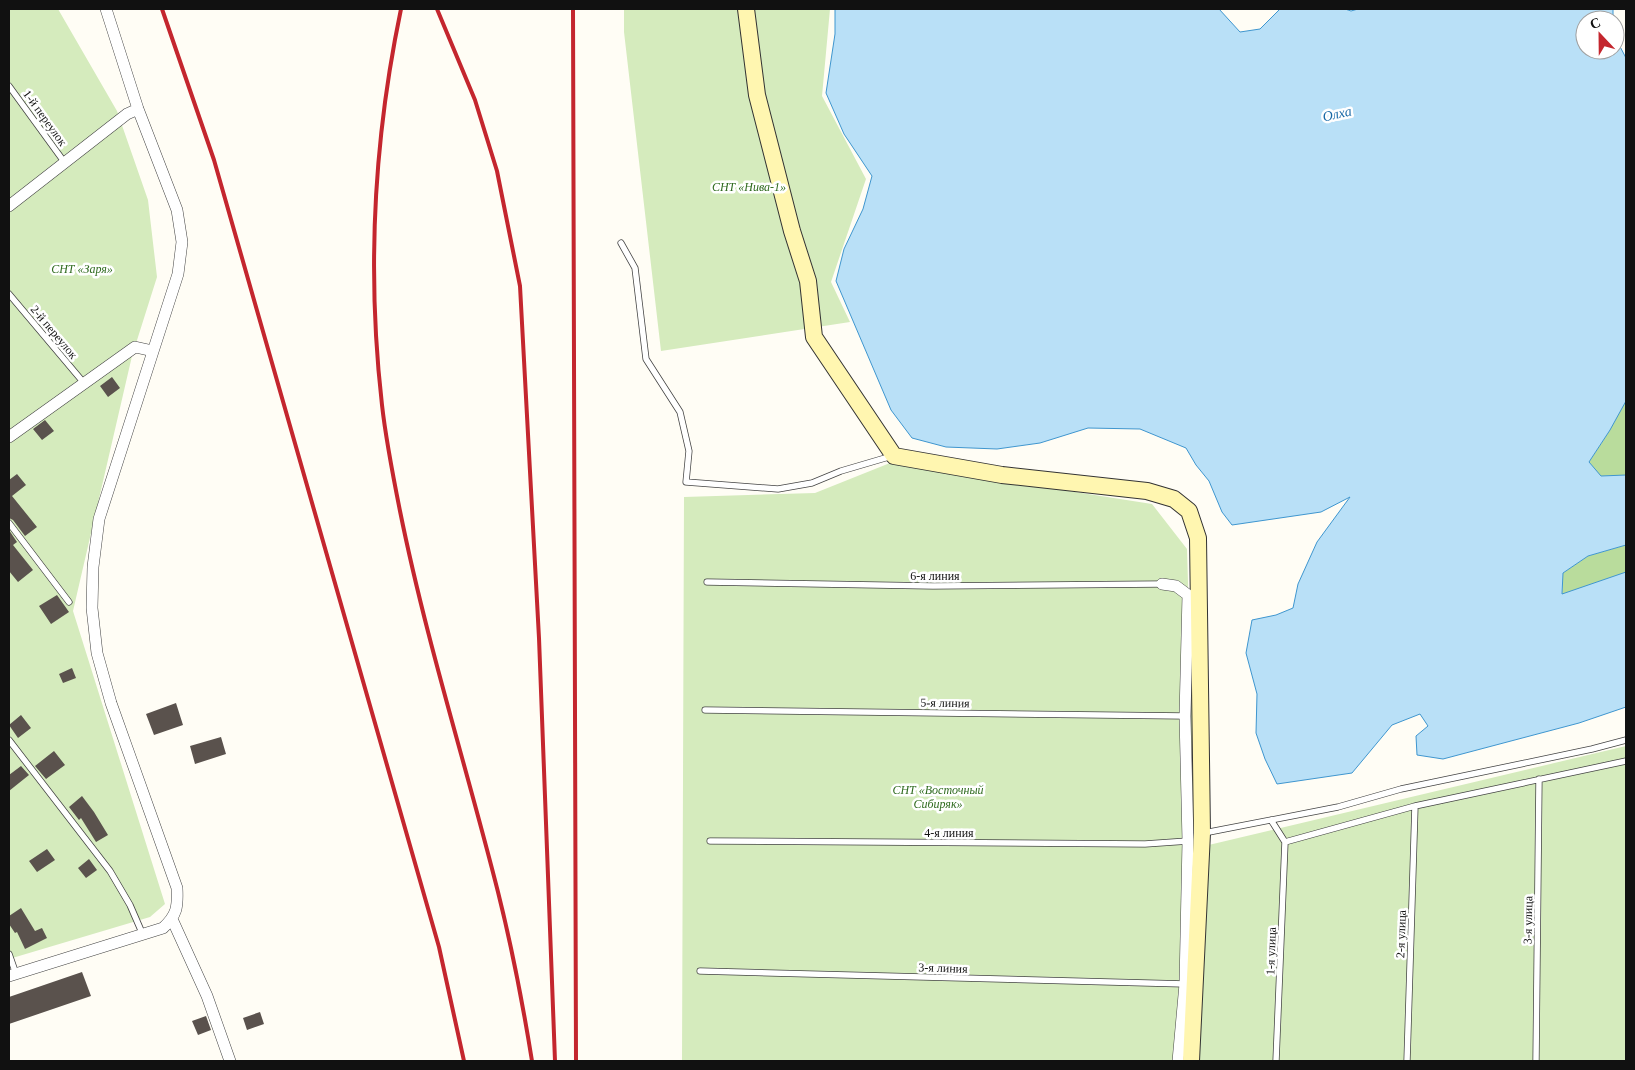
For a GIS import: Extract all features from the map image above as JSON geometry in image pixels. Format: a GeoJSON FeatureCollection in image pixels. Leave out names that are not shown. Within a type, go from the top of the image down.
{"type":"FeatureCollection","features":[{"type":"Feature","properties":{"kind":"street"},"geometry":{"type":"LineString","coordinates":[[12,975],[163,928],[172,919],[178,906],[177,888],[111,704],[97,653],[92,608],[93,567],[99,519],[178,274],[182,242],[177,210],[138,109],[106,9]]}},
{"type":"Feature","properties":{"kind":"street"},"geometry":{"type":"LineString","coordinates":[[746,9],[757,96],[792,231],[808,280],[814,337],[894,456],[1002,475],[1147,491],[1174,499],[1189,511],[1198,538],[1191,1061]]}},
{"type":"Feature","properties":{"kind":"street"},"geometry":{"type":"LineString","coordinates":[[9,206],[127,114],[138,109]]}},
{"type":"Feature","properties":{"kind":"street"},"geometry":{"type":"LineString","coordinates":[[9,437],[135,347],[153,350]]}},
{"type":"Feature","properties":{"kind":"street"},"geometry":{"type":"LineString","coordinates":[[1162,584],[1176,586],[1188,594],[1185,716],[1195,837],[1178,1061]]}},
{"type":"Feature","properties":{"kind":"street"},"geometry":{"type":"LineString","coordinates":[[172,919],[206,996],[230,1061]]}},
{"type":"Feature","properties":{"kind":"lane","name":"1-й переулок"},"geometry":{"type":"LineString","coordinates":[[9,86],[65,163]]}},
{"type":"Feature","properties":{"kind":"lane"},"geometry":{"type":"LineString","coordinates":[[621,243],[635,268],[646,359],[680,412],[689,451],[686,482],[778,489],[812,483],[841,471],[894,456]]}},
{"type":"Feature","properties":{"kind":"lane","name":"2-й переулок"},"geometry":{"type":"LineString","coordinates":[[9,294],[84,383]]}},
{"type":"Feature","properties":{"kind":"lane"},"geometry":{"type":"LineString","coordinates":[[9,524],[69,602]]}},
{"type":"Feature","properties":{"kind":"lane","name":"6-я линия"},"geometry":{"type":"LineString","coordinates":[[707,582],[933,586],[1162,584]]}},
{"type":"Feature","properties":{"kind":"lane","name":"5-я линия"},"geometry":{"type":"LineString","coordinates":[[705,710],[1185,716]]}},
{"type":"Feature","properties":{"kind":"lane"},"geometry":{"type":"LineString","coordinates":[[9,740],[110,871],[130,905],[143,935]]}},
{"type":"Feature","properties":{"kind":"lane","name":"4-я линия"},"geometry":{"type":"LineString","coordinates":[[710,841],[1146,844],[1195,837],[1338,807],[1402,789],[1592,749],[1626,740]]}},
{"type":"Feature","properties":{"kind":"lane"},"geometry":{"type":"LineString","coordinates":[[1270,820],[1285,842],[1415,806],[1626,761]]}},
{"type":"Feature","properties":{"kind":"lane","name":"3-я улица"},"geometry":{"type":"LineString","coordinates":[[1536,1061],[1539,780]]}},
{"type":"Feature","properties":{"kind":"lane","name":"2-я улица"},"geometry":{"type":"LineString","coordinates":[[1407,1061],[1415,806]]}},
{"type":"Feature","properties":{"kind":"lane","name":"1-я улица"},"geometry":{"type":"LineString","coordinates":[[1276,1061],[1285,842]]}},
{"type":"Feature","properties":{"kind":"lane"},"geometry":{"type":"LineString","coordinates":[[9,954],[12,975]]}},
{"type":"Feature","properties":{"kind":"lane","name":"3-я линия"},"geometry":{"type":"LineString","coordinates":[[700,971],[1185,984]]}},
{"type":"Feature","properties":{"kind":"green space","name":"СНТ «Заря»"},"geometry":{"type":"Polygon","coordinates":[[[9,9],[58,9],[117,111],[148,200],[157,277],[132,356],[73,611],[165,904],[150,917],[9,959],[9,9]]]}},
{"type":"Feature","properties":{"kind":"green space","name":"СНТ «Нива-1»"},"geometry":{"type":"Polygon","coordinates":[[[624,9],[830,9],[822,96],[866,179],[831,282],[850,322],[661,351],[624,32],[624,9]]]}},
{"type":"Feature","properties":{"kind":"green space"},"geometry":{"type":"Polygon","coordinates":[[[1626,349],[1626,475],[1601,477],[1589,462],[1610,430],[1626,349]]]}},
{"type":"Feature","properties":{"kind":"green space","name":"СНТ «Восточный Сибиряк»"},"geometry":{"type":"Polygon","coordinates":[[[890,463],[1152,504],[1187,549],[1196,848],[1626,746],[1626,1061],[682,1061],[684,497],[815,493],[890,463]]]}},
{"type":"Feature","properties":{"kind":"green space"},"geometry":{"type":"Polygon","coordinates":[[[1626,545],[1626,572],[1562,595],[1563,573],[1588,556],[1626,545]]]}},
{"type":"Feature","properties":{"kind":"water","name":"Олха"},"geometry":{"type":"Polygon","coordinates":[[[835,9],[1219,9],[1240,32],[1260,29],[1280,9],[1345,9],[1351,11],[1358,9],[1613,9],[1575,10],[1575,60],[1625,60],[1625,56],[1626,58],[1626,401],[1589,462],[1601,476],[1626,475],[1626,545],[1588,556],[1563,573],[1562,594],[1626,572],[1626,707],[1579,723],[1443,759],[1417,755],[1416,736],[1428,726],[1420,714],[1392,725],[1352,773],[1277,784],[1265,759],[1256,733],[1257,694],[1246,653],[1252,620],[1276,615],[1293,608],[1298,584],[1317,542],[1350,497],[1321,512],[1232,525],[1222,512],[1209,481],[1196,465],[1186,448],[1140,429],[1088,428],[1040,443],[997,449],[946,447],[912,438],[891,410],[836,281],[844,249],[863,209],[872,176],[844,134],[826,93],[835,34],[835,9]]]}},
{"type":"Feature","properties":{"kind":"building"},"geometry":{"type":"Polygon","coordinates":[[[112,377],[120,388],[108,397],[100,386],[112,377]]]}},
{"type":"Feature","properties":{"kind":"building"},"geometry":{"type":"Polygon","coordinates":[[[45,420],[54,431],[42,440],[33,429],[45,420]]]}},
{"type":"Feature","properties":{"kind":"building"},"geometry":{"type":"Polygon","coordinates":[[[17,474],[26,485],[12,496],[37,527],[25,536],[13,520],[9,518],[9,480],[17,474]]]}},
{"type":"Feature","properties":{"kind":"building"},"geometry":{"type":"Polygon","coordinates":[[[9,530],[17,542],[13,545],[33,570],[18,582],[9,571],[9,530]]]}},
{"type":"Feature","properties":{"kind":"building"},"geometry":{"type":"Polygon","coordinates":[[[57,595],[69,612],[51,624],[39,606],[57,595]]]}},
{"type":"Feature","properties":{"kind":"building"},"geometry":{"type":"Polygon","coordinates":[[[72,668],[76,678],[63,683],[59,674],[72,668]]]}},
{"type":"Feature","properties":{"kind":"building"},"geometry":{"type":"Polygon","coordinates":[[[176,703],[183,725],[154,735],[146,714],[176,703]]]}},
{"type":"Feature","properties":{"kind":"building"},"geometry":{"type":"Polygon","coordinates":[[[21,715],[31,728],[18,738],[9,725],[21,715]]]}},
{"type":"Feature","properties":{"kind":"building"},"geometry":{"type":"Polygon","coordinates":[[[221,737],[226,754],[195,764],[190,746],[221,737]]]}},
{"type":"Feature","properties":{"kind":"building"},"geometry":{"type":"Polygon","coordinates":[[[54,751],[65,765],[46,779],[35,766],[54,751]]]}},
{"type":"Feature","properties":{"kind":"building"},"geometry":{"type":"Polygon","coordinates":[[[21,766],[29,775],[9,791],[9,775],[21,766]]]}},
{"type":"Feature","properties":{"kind":"building"},"geometry":{"type":"Polygon","coordinates":[[[82,796],[108,835],[96,842],[81,818],[79,820],[69,807],[82,796]]]}},
{"type":"Feature","properties":{"kind":"building"},"geometry":{"type":"Polygon","coordinates":[[[47,849],[55,860],[37,872],[29,861],[47,849]]]}},
{"type":"Feature","properties":{"kind":"building"},"geometry":{"type":"Polygon","coordinates":[[[89,859],[97,870],[86,878],[78,868],[89,859]]]}},
{"type":"Feature","properties":{"kind":"building"},"geometry":{"type":"Polygon","coordinates":[[[21,908],[35,931],[42,928],[47,938],[25,949],[17,932],[15,933],[9,924],[9,916],[21,908]]]}},
{"type":"Feature","properties":{"kind":"building"},"geometry":{"type":"Polygon","coordinates":[[[82,972],[91,996],[9,1024],[9,997],[82,972]]]}},
{"type":"Feature","properties":{"kind":"building"},"geometry":{"type":"Polygon","coordinates":[[[260,1012],[264,1024],[247,1030],[243,1018],[260,1012]]]}},
{"type":"Feature","properties":{"kind":"building"},"geometry":{"type":"Polygon","coordinates":[[[206,1016],[211,1030],[198,1035],[192,1021],[206,1016]]]}},
{"type":"Feature","properties":{"kind":"railway"},"geometry":{"type":"LineString","coordinates":[[162,9],[214,160],[439,947],[464,1061]]}},
{"type":"Feature","properties":{"kind":"railway"},"geometry":{"type":"LineString","coordinates":[[401,9],[385,107],[379,156],[376,206],[375,306],[377,356],[384,418],[392,472],[410,559],[503,913],[517,976],[532,1061]]}},
{"type":"Feature","properties":{"kind":"railway"},"geometry":{"type":"LineString","coordinates":[[437,9],[475,100],[497,171],[520,286],[539,638],[555,1061]]}},
{"type":"Feature","properties":{"kind":"railway"},"geometry":{"type":"LineString","coordinates":[[573,9],[576,1061]]}}]}
